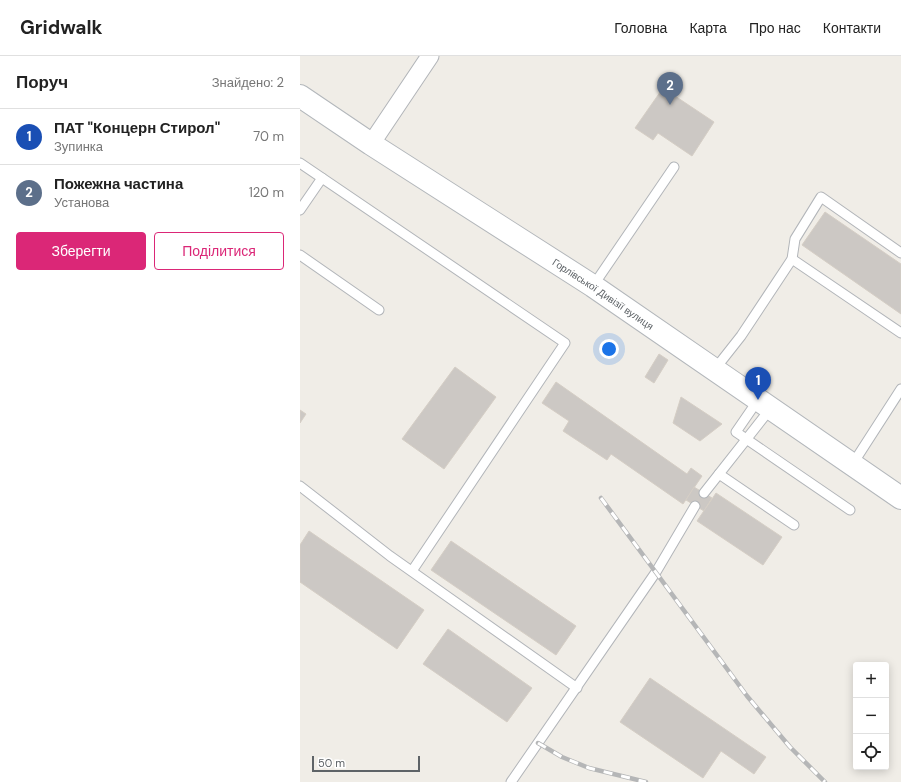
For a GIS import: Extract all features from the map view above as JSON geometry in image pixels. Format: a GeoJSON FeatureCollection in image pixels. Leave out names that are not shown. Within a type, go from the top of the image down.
{"type":"FeatureCollection","features":[{"type":"Feature","properties":{"kind":"main road","name":"Горлівської Дивізії вулиця"},"geometry":{"type":"LineString","coordinates":[[300,96],[371,144],[593,286],[901,498]]}},
{"type":"Feature","properties":{"kind":"street"},"geometry":{"type":"LineString","coordinates":[[371,144],[430,56]]}},
{"type":"Feature","properties":{"kind":"lane"},"geometry":{"type":"LineString","coordinates":[[300,163],[565,344],[412,571]]}},
{"type":"Feature","properties":{"kind":"lane"},"geometry":{"type":"LineString","coordinates":[[593,286],[674,167]]}},
{"type":"Feature","properties":{"kind":"lane"},"geometry":{"type":"LineString","coordinates":[[300,210],[322,178]]}},
{"type":"Feature","properties":{"kind":"lane"},"geometry":{"type":"LineString","coordinates":[[715,369],[741,336],[792,259],[795,239],[821,198],[901,253]]}},
{"type":"Feature","properties":{"kind":"lane"},"geometry":{"type":"LineString","coordinates":[[300,255],[379,310]]}},
{"type":"Feature","properties":{"kind":"lane"},"geometry":{"type":"LineString","coordinates":[[792,259],[901,333]]}},
{"type":"Feature","properties":{"kind":"lane"},"geometry":{"type":"LineString","coordinates":[[852,465],[901,389]]}},
{"type":"Feature","properties":{"kind":"lane"},"geometry":{"type":"LineString","coordinates":[[704,492],[747,440],[764,404]]}},
{"type":"Feature","properties":{"kind":"lane"},"geometry":{"type":"LineString","coordinates":[[764,404],[736,432],[850,510]]}},
{"type":"Feature","properties":{"kind":"lane"},"geometry":{"type":"LineString","coordinates":[[719,474],[794,525]]}},
{"type":"Feature","properties":{"kind":"lane"},"geometry":{"type":"LineString","coordinates":[[300,486],[412,571],[576,688]]}},
{"type":"Feature","properties":{"kind":"lane"},"geometry":{"type":"LineString","coordinates":[[511,782],[656,572],[695,506]]}},
{"type":"Feature","properties":{"kind":"building"},"geometry":{"type":"Polygon","coordinates":[[[663,88],[714,122],[692,156],[658,133],[653,140],[635,128],[663,88]]]}},
{"type":"Feature","properties":{"kind":"building"},"geometry":{"type":"Polygon","coordinates":[[[825,212],[901,264],[901,314],[802,245],[825,212]]]}},
{"type":"Feature","properties":{"kind":"building"},"geometry":{"type":"Polygon","coordinates":[[[659,354],[668,360],[654,383],[645,377],[659,354]]]}},
{"type":"Feature","properties":{"kind":"building"},"geometry":{"type":"Polygon","coordinates":[[[455,367],[496,397],[444,469],[402,439],[455,367]]]}},
{"type":"Feature","properties":{"kind":"building"},"geometry":{"type":"Polygon","coordinates":[[[556,382],[687,474],[691,468],[702,476],[683,504],[611,454],[607,460],[563,431],[569,421],[542,403],[556,382]]]}},
{"type":"Feature","properties":{"kind":"building"},"geometry":{"type":"Polygon","coordinates":[[[681,397],[722,424],[700,441],[673,423],[681,397]]]}},
{"type":"Feature","properties":{"kind":"building"},"geometry":{"type":"Polygon","coordinates":[[[300,410],[306,414],[300,423],[300,410]]]}},
{"type":"Feature","properties":{"kind":"building"},"geometry":{"type":"Polygon","coordinates":[[[694,487],[712,498],[704,511],[686,500],[694,487]]]}},
{"type":"Feature","properties":{"kind":"building"},"geometry":{"type":"Polygon","coordinates":[[[716,493],[782,537],[763,565],[697,521],[716,493]]]}},
{"type":"Feature","properties":{"kind":"building"},"geometry":{"type":"Polygon","coordinates":[[[309,531],[424,610],[397,649],[300,582],[300,545],[309,531]]]}},
{"type":"Feature","properties":{"kind":"building"},"geometry":{"type":"Polygon","coordinates":[[[451,541],[576,626],[556,655],[431,570],[451,541]]]}},
{"type":"Feature","properties":{"kind":"building"},"geometry":{"type":"Polygon","coordinates":[[[448,629],[532,688],[507,722],[423,664],[448,629]]]}},
{"type":"Feature","properties":{"kind":"building"},"geometry":{"type":"Polygon","coordinates":[[[650,678],[766,757],[754,774],[721,751],[703,778],[620,722],[650,678]]]}},
{"type":"Feature","properties":{"kind":"railway"},"geometry":{"type":"LineString","coordinates":[[601,498],[747,696],[790,747],[825,782]]}},
{"type":"Feature","properties":{"kind":"railway"},"geometry":{"type":"LineString","coordinates":[[538,743],[562,757],[589,768],[646,782]]}},
{"type":"Feature","properties":{"kind":"place","name":"Пожежна частина"},"geometry":{"type":"Point","coordinates":[670,105]}},
{"type":"Feature","properties":{"kind":"place","name":"ПАТ \"Концерн Стирол\""},"geometry":{"type":"Point","coordinates":[758,400]}}]}
